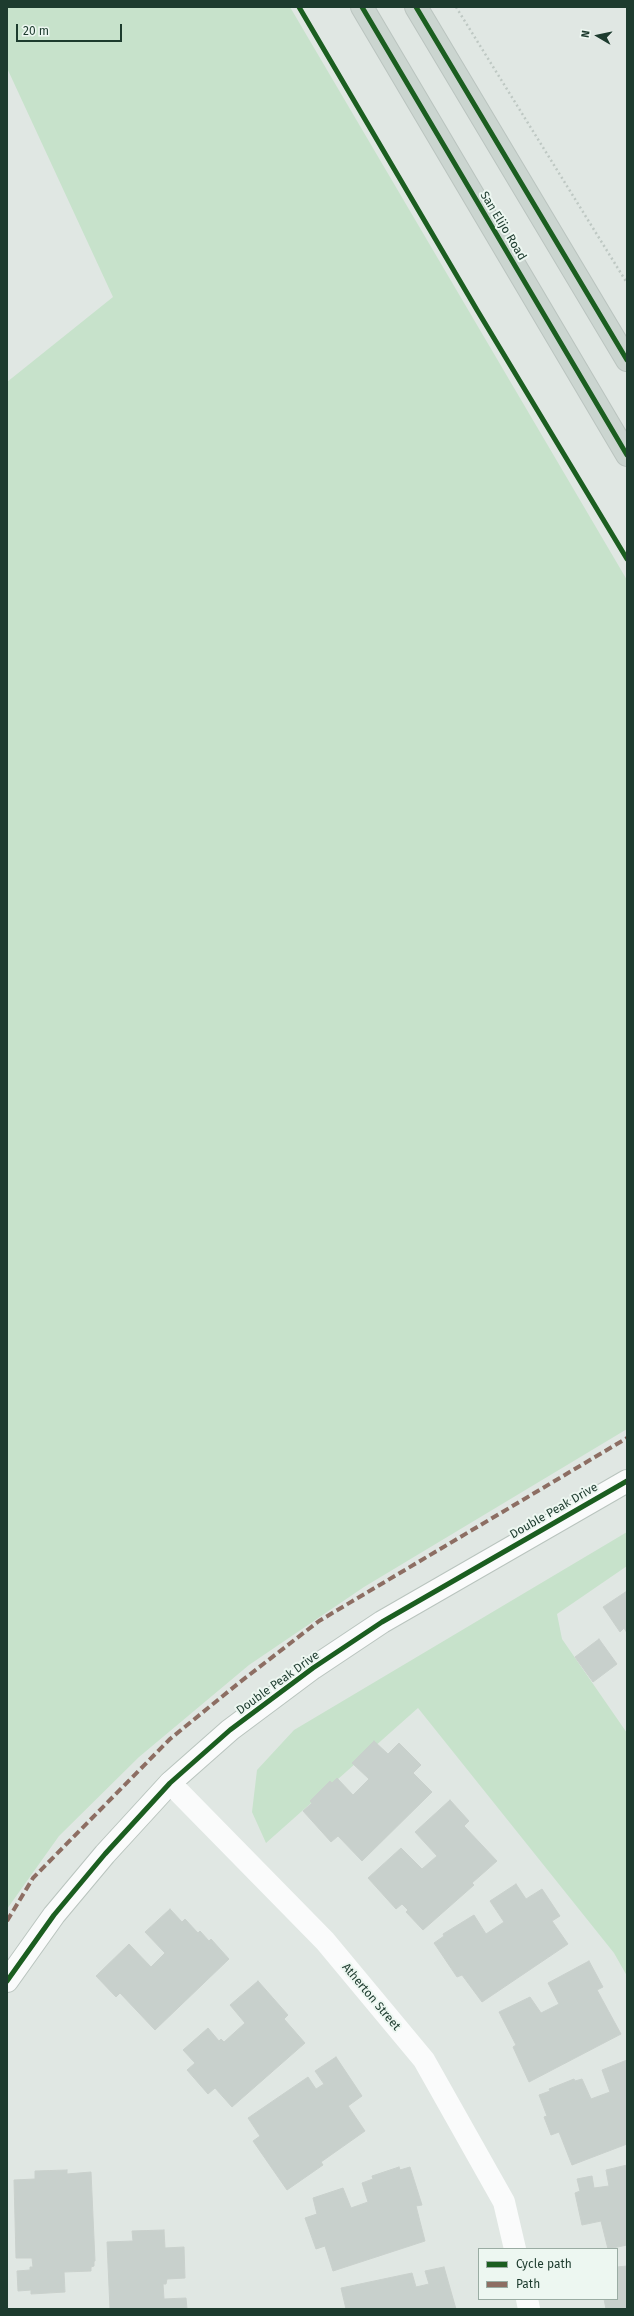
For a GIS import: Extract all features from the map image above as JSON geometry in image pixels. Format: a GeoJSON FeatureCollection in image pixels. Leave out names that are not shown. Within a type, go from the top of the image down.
{"type":"FeatureCollection","features":[{"type":"Feature","properties":{"kind":"main road","name":"San Elijo Road"},"geometry":{"type":"LineString","coordinates":[[362,7],[627,455]]}},
{"type":"Feature","properties":{"kind":"main road"},"geometry":{"type":"LineString","coordinates":[[416,7],[627,360]]}},
{"type":"Feature","properties":{"kind":"street","name":"Double Peak Drive"},"geometry":{"type":"LineString","coordinates":[[7,1981],[70,1897],[105,1854],[170,1783],[230,1730],[338,1651],[382,1622],[627,1481]]}},
{"type":"Feature","properties":{"kind":"street","name":"Atherton Street"},"geometry":{"type":"LineString","coordinates":[[170,1783],[325,1941],[424,2060],[504,2202],[515,2248]]}},
{"type":"Feature","properties":{"kind":"path"},"geometry":{"type":"LineString","coordinates":[[456,7],[627,283]]}},
{"type":"Feature","properties":{"kind":"green space"},"geometry":{"type":"Polygon","coordinates":[[[7,7],[290,7],[627,580],[627,1429],[364,1587],[249,1665],[139,1757],[59,1836],[7,1909],[7,382],[113,297],[7,68],[7,7]]]}},
{"type":"Feature","properties":{"kind":"green space"},"geometry":{"type":"Polygon","coordinates":[[[627,1532],[627,1566],[557,1614],[562,1639],[627,1733],[627,1976],[614,1953],[418,1708],[266,1843],[252,1812],[257,1770],[294,1730],[627,1532]]]}},
{"type":"Feature","properties":{"kind":"building"},"geometry":{"type":"Polygon","coordinates":[[[627,1591],[627,1633],[624,1628],[620,1632],[603,1607],[627,1591]]]}},
{"type":"Feature","properties":{"kind":"building"},"geometry":{"type":"Polygon","coordinates":[[[599,1639],[617,1664],[593,1682],[575,1657],[599,1639]]]}},
{"type":"Feature","properties":{"kind":"building"},"geometry":{"type":"Polygon","coordinates":[[[374,1741],[388,1754],[399,1743],[421,1765],[413,1773],[432,1792],[362,1861],[338,1836],[331,1842],[303,1811],[312,1803],[310,1801],[330,1781],[332,1783],[337,1778],[353,1795],[369,1779],[352,1763],[374,1741]]]}},
{"type":"Feature","properties":{"kind":"building"},"geometry":{"type":"Polygon","coordinates":[[[450,1800],[469,1821],[464,1826],[497,1861],[472,1883],[474,1885],[423,1930],[406,1912],[408,1910],[402,1904],[396,1909],[368,1878],[401,1848],[422,1869],[437,1856],[415,1832],[450,1800]]]}},
{"type":"Feature","properties":{"kind":"building"},"geometry":{"type":"Polygon","coordinates":[[[516,1884],[526,1899],[542,1889],[560,1916],[552,1921],[568,1944],[482,2002],[462,1975],[457,1977],[434,1943],[444,1936],[443,1934],[474,1915],[486,1934],[504,1922],[490,1901],[516,1884]]]}},
{"type":"Feature","properties":{"kind":"building"},"geometry":{"type":"Polygon","coordinates":[[[170,1909],[182,1922],[185,1919],[198,1933],[200,1931],[209,1941],[211,1939],[229,1959],[155,2030],[120,1993],[116,1997],[96,1976],[129,1944],[151,1967],[165,1953],[145,1932],[170,1909]]]}},
{"type":"Feature","properties":{"kind":"building"},"geometry":{"type":"Polygon","coordinates":[[[589,1961],[603,1987],[597,1990],[621,2034],[529,2082],[513,2047],[516,2045],[499,2012],[530,1997],[541,2013],[559,2004],[548,1983],[589,1961]]]}},
{"type":"Feature","properties":{"kind":"building"},"geometry":{"type":"Polygon","coordinates":[[[258,1981],[288,2015],[284,2019],[305,2043],[232,2107],[215,2088],[208,2094],[187,2070],[195,2063],[183,2050],[208,2028],[219,2041],[221,2039],[224,2042],[245,2023],[230,2005],[258,1981]]]}},
{"type":"Feature","properties":{"kind":"building"},"geometry":{"type":"Polygon","coordinates":[[[336,2057],[362,2096],[348,2106],[365,2131],[321,2162],[323,2165],[287,2190],[253,2141],[260,2136],[248,2118],[308,2077],[316,2089],[324,2084],[315,2071],[336,2057]]]}},
{"type":"Feature","properties":{"kind":"building"},"geometry":{"type":"Polygon","coordinates":[[[627,2060],[627,2144],[572,2165],[559,2132],[551,2135],[544,2117],[547,2116],[539,2095],[550,2091],[549,2089],[574,2079],[575,2081],[582,2079],[591,2099],[610,2092],[602,2070],[627,2060]]]}},
{"type":"Feature","properties":{"kind":"building"},"geometry":{"type":"Polygon","coordinates":[[[627,2165],[627,2245],[613,2248],[608,2248],[601,2221],[582,2225],[575,2193],[580,2191],[577,2179],[592,2176],[594,2188],[609,2186],[606,2170],[627,2165]]]}},
{"type":"Feature","properties":{"kind":"building"},"geometry":{"type":"Polygon","coordinates":[[[399,2167],[400,2170],[410,2167],[422,2205],[416,2206],[425,2241],[333,2271],[325,2246],[316,2249],[305,2218],[317,2214],[313,2198],[343,2188],[351,2208],[368,2202],[362,2183],[373,2179],[372,2176],[399,2167]]]}},
{"type":"Feature","properties":{"kind":"building"},"geometry":{"type":"Polygon","coordinates":[[[67,2170],[67,2174],[91,2172],[94,2266],[91,2267],[91,2271],[64,2272],[65,2292],[31,2294],[31,2290],[18,2291],[17,2271],[30,2270],[30,2267],[33,2267],[32,2258],[16,2258],[14,2180],[35,2179],[35,2171],[67,2170]]]}},
{"type":"Feature","properties":{"kind":"building"},"geometry":{"type":"Polygon","coordinates":[[[164,2230],[165,2248],[184,2247],[185,2278],[167,2279],[166,2284],[163,2284],[164,2299],[186,2298],[187,2309],[110,2309],[107,2242],[133,2241],[132,2231],[164,2230]]]}},
{"type":"Feature","properties":{"kind":"building"},"geometry":{"type":"Polygon","coordinates":[[[627,2266],[627,2309],[606,2309],[604,2300],[618,2300],[618,2267],[627,2266]]]}},
{"type":"Feature","properties":{"kind":"building"},"geometry":{"type":"Polygon","coordinates":[[[444,2267],[456,2309],[346,2309],[341,2288],[412,2273],[416,2287],[429,2284],[425,2271],[444,2267]]]}},
{"type":"Feature","properties":{"kind":"marked path"},"geometry":{"type":"LineString","coordinates":[[7,1921],[33,1878],[170,1739],[240,1682],[319,1621],[627,1438]]}},
{"type":"Feature","properties":{"kind":"cycle path"},"geometry":{"type":"LineString","coordinates":[[299,7],[477,310],[627,559]]}},
{"type":"Feature","properties":{"kind":"cycle path"},"geometry":{"type":"LineString","coordinates":[[362,7],[627,455]]}},
{"type":"Feature","properties":{"kind":"cycle path"},"geometry":{"type":"LineString","coordinates":[[416,7],[627,360]]}},
{"type":"Feature","properties":{"kind":"cycle path"},"geometry":{"type":"LineString","coordinates":[[7,1981],[54,1915],[105,1854],[170,1783],[230,1730],[313,1668],[382,1622],[627,1481]]}}]}
